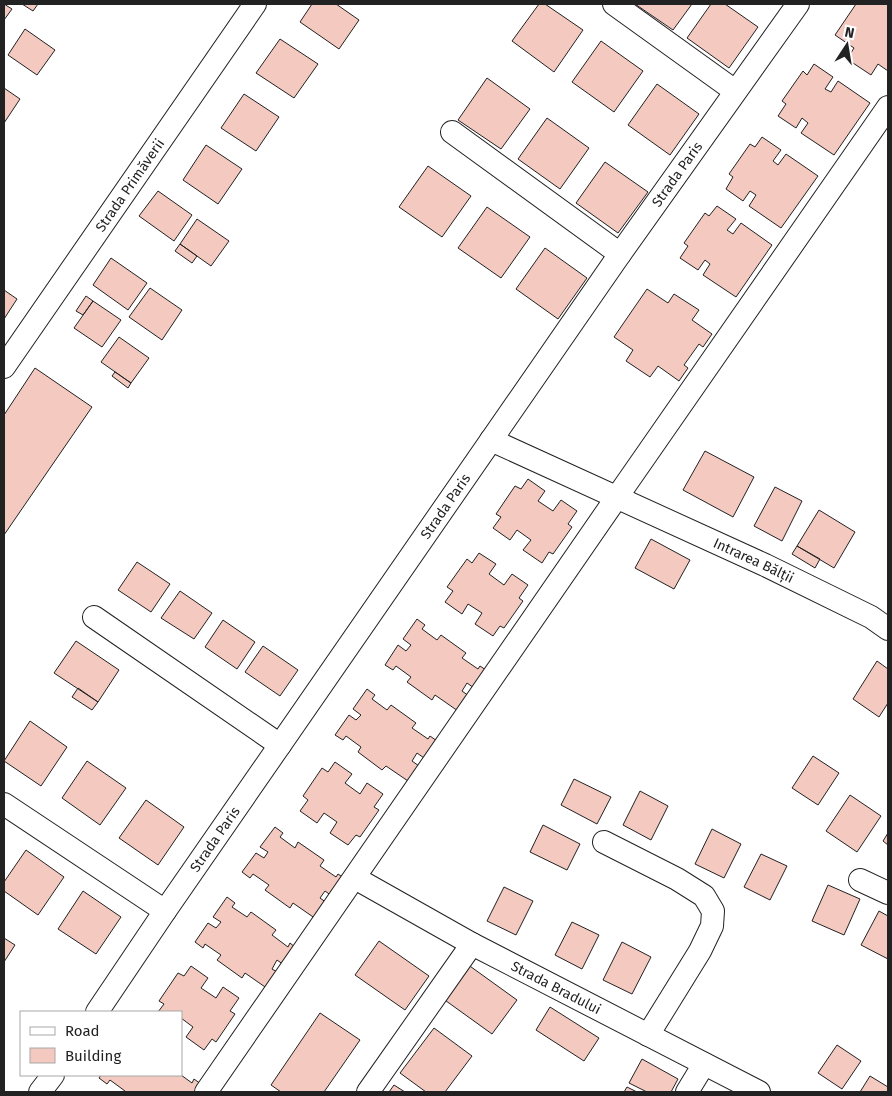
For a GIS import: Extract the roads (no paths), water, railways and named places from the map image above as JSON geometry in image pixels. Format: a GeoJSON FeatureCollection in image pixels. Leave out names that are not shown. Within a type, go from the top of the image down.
{"type":"FeatureCollection","features":[{"type":"Feature","properties":{"kind":"street","name":"Strada Primăverii"},"geometry":{"type":"LineString","coordinates":[[4,367],[256,4]]}},
{"type":"Feature","properties":{"kind":"street"},"geometry":{"type":"LineString","coordinates":[[614,4],[735,92]]}},
{"type":"Feature","properties":{"kind":"street","name":"Strada Paris"},"geometry":{"type":"LineString","coordinates":[[98,1011],[620,254],[798,4]]}},
{"type":"Feature","properties":{"kind":"street"},"geometry":{"type":"LineString","coordinates":[[206,1092],[888,107]]}},
{"type":"Feature","properties":{"kind":"street"},"geometry":{"type":"LineString","coordinates":[[452,132],[620,254]]}},
{"type":"Feature","properties":{"kind":"street","name":"Intrarea Bălții"},"geometry":{"type":"LineString","coordinates":[[491,440],[774,569],[871,616],[888,629]]}},
{"type":"Feature","properties":{"kind":"street"},"geometry":{"type":"LineString","coordinates":[[94,617],[280,745]]}},
{"type":"Feature","properties":{"kind":"street"},"geometry":{"type":"LineString","coordinates":[[4,804],[165,911]]}},
{"type":"Feature","properties":{"kind":"street"},"geometry":{"type":"LineString","coordinates":[[604,842],[677,879],[704,896],[713,911],[712,926],[700,951],[648,1035]]}},
{"type":"Feature","properties":{"kind":"street","name":"Strada Bradului"},"geometry":{"type":"LineString","coordinates":[[355,878],[472,944],[759,1092]]}},
{"type":"Feature","properties":{"kind":"street"},"geometry":{"type":"LineString","coordinates":[[860,880],[888,893]]}},
{"type":"Feature","properties":{"kind":"street"},"geometry":{"type":"LineString","coordinates":[[368,1092],[472,944]]}},
{"type":"Feature","properties":{"kind":"street"},"geometry":{"type":"LineString","coordinates":[[687,1092],[704,1064]]}},
{"type":"Feature","properties":{"kind":"street"},"geometry":{"type":"LineString","coordinates":[[40,1092],[52,1076]]}}]}
